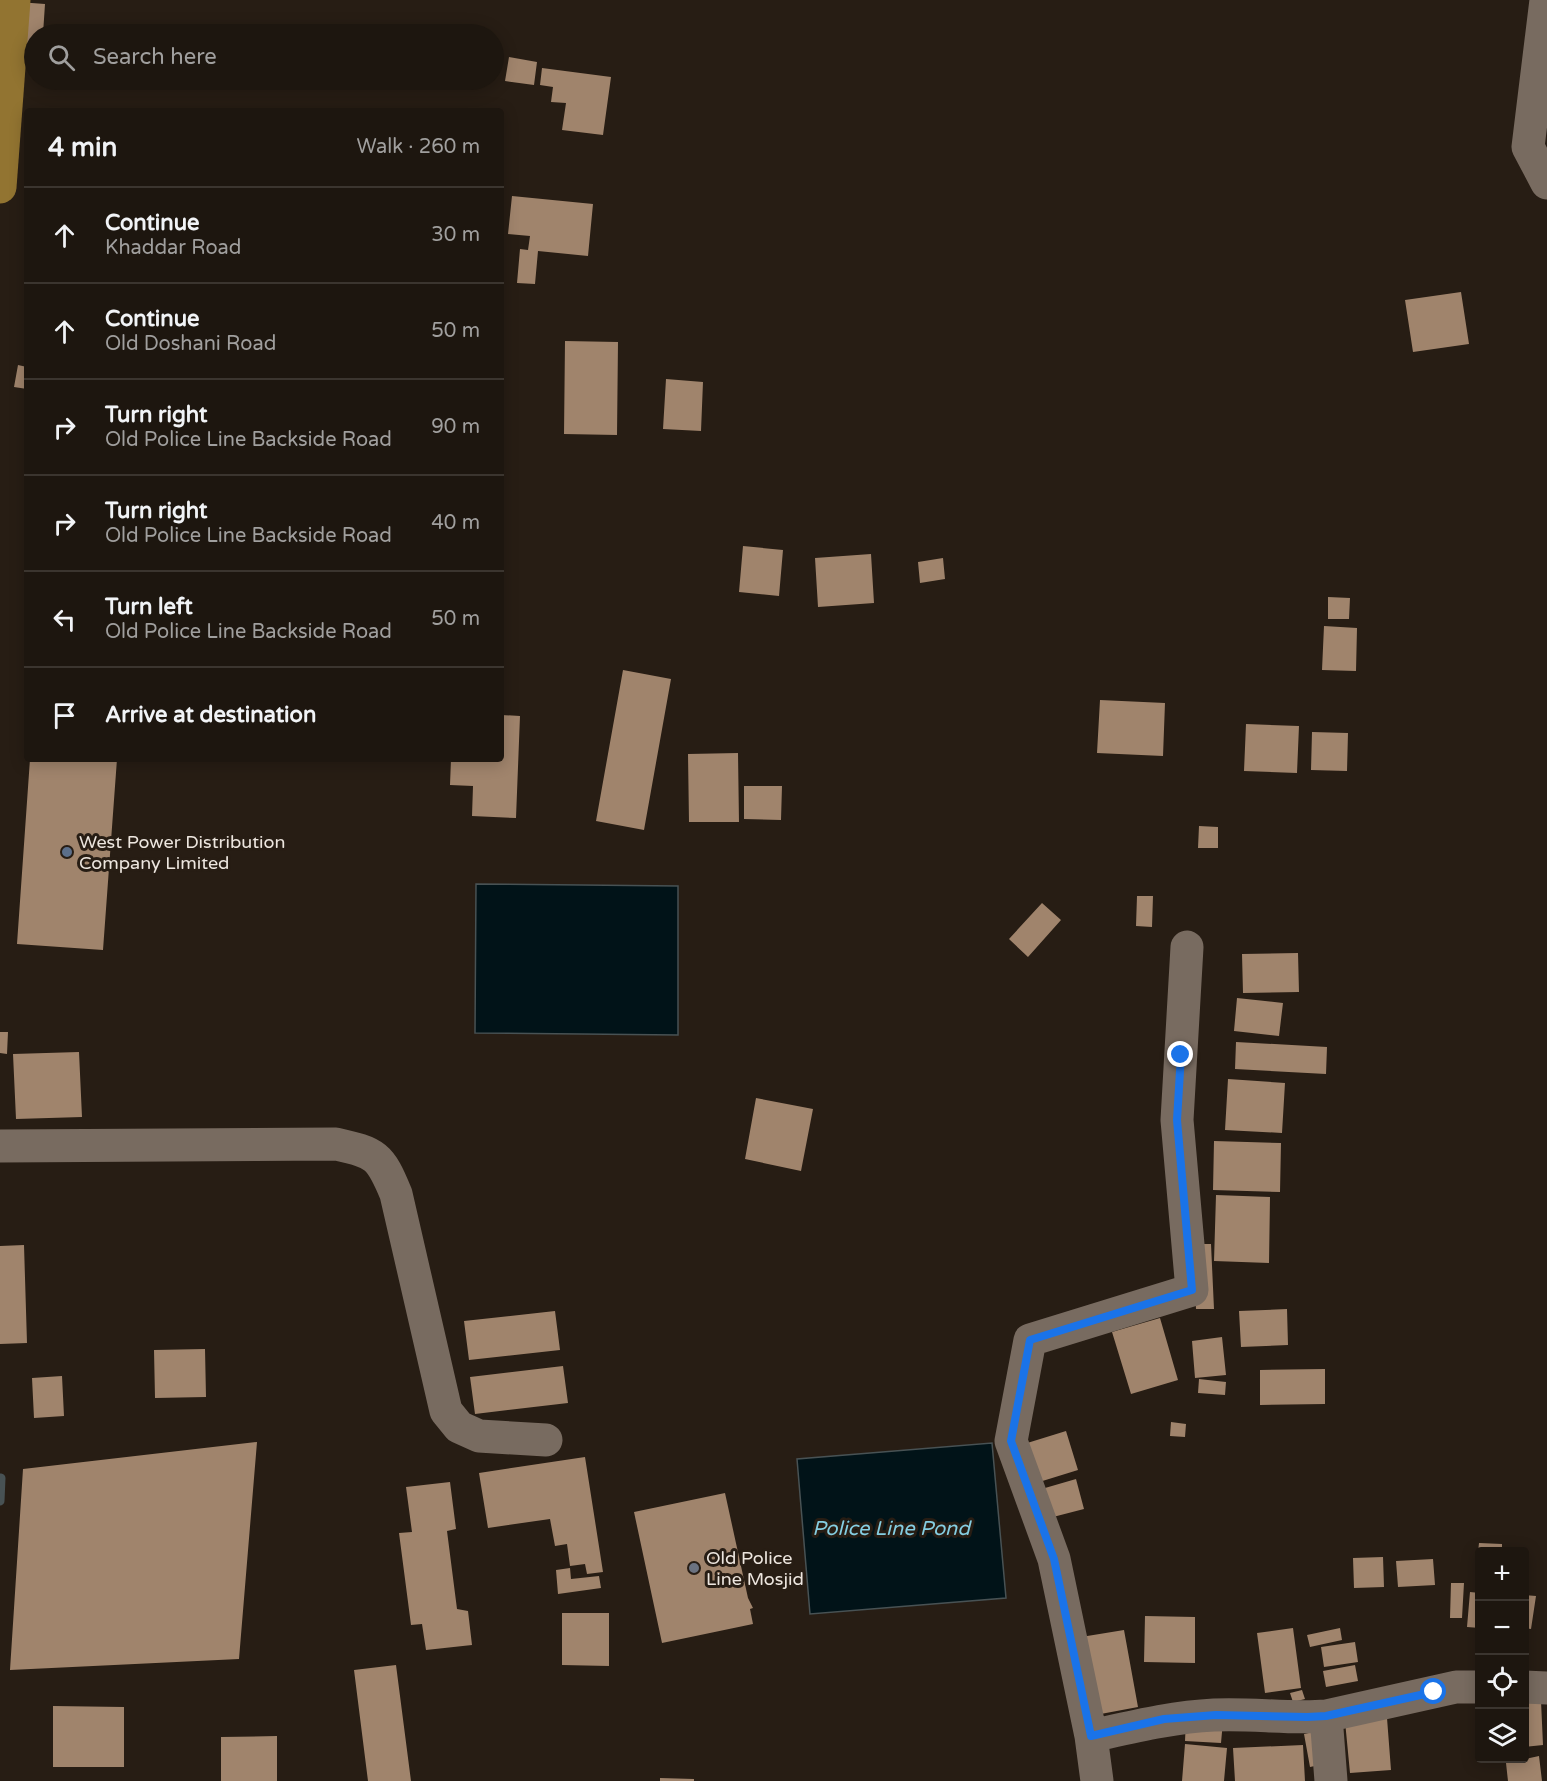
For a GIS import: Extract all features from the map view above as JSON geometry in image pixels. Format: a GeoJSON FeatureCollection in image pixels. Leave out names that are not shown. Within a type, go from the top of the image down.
{"type":"FeatureCollection","features":[{"type":"Feature","properties":{"kind":"main road"},"geometry":{"type":"LineString","coordinates":[[0,187],[14,0]]}},
{"type":"Feature","properties":{"kind":"street"},"geometry":{"type":"LineString","coordinates":[[1546,0],[1528,147],[1547,183]]}},
{"type":"Feature","properties":{"kind":"street"},"geometry":{"type":"LineString","coordinates":[[1097,1781],[1091,1736],[1054,1559],[1011,1441],[1030,1340],[1192,1290],[1177,1120],[1187,947]]}},
{"type":"Feature","properties":{"kind":"street"},"geometry":{"type":"LineString","coordinates":[[0,1146],[336,1144],[366,1151],[385,1167],[396,1194],[446,1411],[459,1427],[478,1436],[546,1440]]}},
{"type":"Feature","properties":{"kind":"street"},"geometry":{"type":"LineString","coordinates":[[1091,1736],[1164,1719],[1216,1715],[1316,1717],[1456,1687],[1475,1687]]}},
{"type":"Feature","properties":{"kind":"street"},"geometry":{"type":"LineString","coordinates":[[1529,1687],[1547,1688]]}},
{"type":"Feature","properties":{"kind":"street"},"geometry":{"type":"LineString","coordinates":[[1316,1717],[1331,1781]]}},
{"type":"Feature","properties":{"kind":"water"},"geometry":{"type":"Polygon","coordinates":[[[476,884],[678,886],[678,1035],[475,1033],[476,884]]]}},
{"type":"Feature","properties":{"kind":"water","name":"Police Line Pond"},"geometry":{"type":"Polygon","coordinates":[[[992,1443],[1006,1598],[810,1614],[797,1459],[992,1443]]]}},
{"type":"Feature","properties":{"kind":"building"},"geometry":{"type":"Polygon","coordinates":[[[18,2],[45,4],[44,24],[24,24],[24,54],[16,53],[18,2]]]}},
{"type":"Feature","properties":{"kind":"building"},"geometry":{"type":"Polygon","coordinates":[[[509,57],[537,62],[534,85],[505,81],[509,57]]]}},
{"type":"Feature","properties":{"kind":"building"},"geometry":{"type":"Polygon","coordinates":[[[542,68],[611,77],[603,135],[562,130],[566,103],[551,102],[553,87],[540,85],[542,68]]]}},
{"type":"Feature","properties":{"kind":"building"},"geometry":{"type":"Polygon","coordinates":[[[512,196],[593,204],[588,256],[538,251],[535,284],[517,283],[520,249],[528,250],[530,236],[508,234],[512,196]]]}},
{"type":"Feature","properties":{"kind":"building"},"geometry":{"type":"Polygon","coordinates":[[[1461,292],[1469,344],[1413,352],[1405,300],[1461,292]]]}},
{"type":"Feature","properties":{"kind":"building"},"geometry":{"type":"Polygon","coordinates":[[[565,341],[618,342],[617,435],[564,434],[565,341]]]}},
{"type":"Feature","properties":{"kind":"building"},"geometry":{"type":"Polygon","coordinates":[[[18,365],[24,366],[24,389],[14,387],[18,365]]]}},
{"type":"Feature","properties":{"kind":"building"},"geometry":{"type":"Polygon","coordinates":[[[666,379],[703,382],[701,431],[663,429],[666,379]]]}},
{"type":"Feature","properties":{"kind":"building"},"geometry":{"type":"Polygon","coordinates":[[[743,546],[783,550],[779,596],[739,592],[743,546]]]}},
{"type":"Feature","properties":{"kind":"building"},"geometry":{"type":"Polygon","coordinates":[[[871,554],[874,603],[818,607],[815,558],[871,554]]]}},
{"type":"Feature","properties":{"kind":"building"},"geometry":{"type":"Polygon","coordinates":[[[943,558],[945,579],[920,583],[918,562],[943,558]]]}},
{"type":"Feature","properties":{"kind":"building"},"geometry":{"type":"Polygon","coordinates":[[[1328,597],[1350,598],[1349,619],[1328,619],[1328,597]]]}},
{"type":"Feature","properties":{"kind":"building"},"geometry":{"type":"Polygon","coordinates":[[[1324,626],[1357,628],[1356,671],[1322,670],[1324,626]]]}},
{"type":"Feature","properties":{"kind":"building"},"geometry":{"type":"Polygon","coordinates":[[[623,670],[671,679],[644,830],[596,821],[623,670]]]}},
{"type":"Feature","properties":{"kind":"building"},"geometry":{"type":"Polygon","coordinates":[[[1100,700],[1165,703],[1163,756],[1097,753],[1100,700]]]}},
{"type":"Feature","properties":{"kind":"building"},"geometry":{"type":"Polygon","coordinates":[[[504,715],[520,716],[516,818],[472,816],[473,786],[450,785],[451,762],[504,762],[504,715]]]}},
{"type":"Feature","properties":{"kind":"building"},"geometry":{"type":"Polygon","coordinates":[[[1246,724],[1299,726],[1297,773],[1244,771],[1246,724]]]}},
{"type":"Feature","properties":{"kind":"building"},"geometry":{"type":"Polygon","coordinates":[[[1312,732],[1348,733],[1347,771],[1311,770],[1312,732]]]}},
{"type":"Feature","properties":{"kind":"building"},"geometry":{"type":"Polygon","coordinates":[[[738,753],[739,822],[689,822],[688,754],[738,753]]]}},
{"type":"Feature","properties":{"kind":"building","name":"West Power Distribution Company Limited"},"geometry":{"type":"Polygon","coordinates":[[[30,762],[117,762],[103,950],[17,944],[30,762]]]}},
{"type":"Feature","properties":{"kind":"building"},"geometry":{"type":"Polygon","coordinates":[[[744,786],[782,786],[781,820],[744,819],[744,786]]]}},
{"type":"Feature","properties":{"kind":"building"},"geometry":{"type":"Polygon","coordinates":[[[1199,826],[1218,827],[1218,848],[1198,848],[1199,826]]]}},
{"type":"Feature","properties":{"kind":"building"},"geometry":{"type":"Polygon","coordinates":[[[1137,896],[1153,896],[1152,927],[1136,926],[1137,896]]]}},
{"type":"Feature","properties":{"kind":"building"},"geometry":{"type":"Polygon","coordinates":[[[1042,903],[1061,920],[1028,957],[1009,939],[1042,903]]]}},
{"type":"Feature","properties":{"kind":"building"},"geometry":{"type":"Polygon","coordinates":[[[1298,953],[1299,992],[1243,993],[1242,954],[1298,953]]]}},
{"type":"Feature","properties":{"kind":"building"},"geometry":{"type":"Polygon","coordinates":[[[1237,998],[1283,1003],[1279,1036],[1234,1031],[1237,998]]]}},
{"type":"Feature","properties":{"kind":"building"},"geometry":{"type":"Polygon","coordinates":[[[0,1032],[8,1032],[7,1054],[0,1053],[0,1032]]]}},
{"type":"Feature","properties":{"kind":"building"},"geometry":{"type":"Polygon","coordinates":[[[1236,1042],[1327,1047],[1326,1074],[1235,1069],[1236,1042]]]}},
{"type":"Feature","properties":{"kind":"building"},"geometry":{"type":"Polygon","coordinates":[[[79,1052],[82,1117],[16,1119],[13,1054],[79,1052]]]}},
{"type":"Feature","properties":{"kind":"building"},"geometry":{"type":"Polygon","coordinates":[[[1228,1079],[1285,1083],[1282,1133],[1225,1130],[1228,1079]]]}},
{"type":"Feature","properties":{"kind":"building"},"geometry":{"type":"Polygon","coordinates":[[[756,1098],[813,1109],[801,1171],[745,1159],[756,1098]]]}},
{"type":"Feature","properties":{"kind":"building"},"geometry":{"type":"Polygon","coordinates":[[[1214,1141],[1281,1143],[1280,1192],[1213,1190],[1214,1141]]]}},
{"type":"Feature","properties":{"kind":"building"},"geometry":{"type":"Polygon","coordinates":[[[1216,1195],[1270,1197],[1269,1263],[1214,1261],[1216,1195]]]}},
{"type":"Feature","properties":{"kind":"building"},"geometry":{"type":"Polygon","coordinates":[[[1193,1244],[1211,1244],[1214,1309],[1196,1309],[1193,1244]]]}},
{"type":"Feature","properties":{"kind":"building"},"geometry":{"type":"Polygon","coordinates":[[[24,1245],[27,1343],[0,1344],[0,1246],[24,1245]]]}},
{"type":"Feature","properties":{"kind":"building"},"geometry":{"type":"Polygon","coordinates":[[[1287,1309],[1288,1345],[1241,1347],[1239,1311],[1287,1309]]]}},
{"type":"Feature","properties":{"kind":"building"},"geometry":{"type":"Polygon","coordinates":[[[555,1311],[560,1350],[469,1360],[464,1321],[555,1311]]]}},
{"type":"Feature","properties":{"kind":"building"},"geometry":{"type":"Polygon","coordinates":[[[1160,1318],[1178,1380],[1131,1394],[1112,1332],[1160,1318]]]}},
{"type":"Feature","properties":{"kind":"building"},"geometry":{"type":"Polygon","coordinates":[[[1222,1337],[1226,1375],[1195,1378],[1192,1341],[1222,1337]]]}},
{"type":"Feature","properties":{"kind":"building"},"geometry":{"type":"Polygon","coordinates":[[[205,1349],[206,1397],[155,1398],[154,1350],[205,1349]]]}},
{"type":"Feature","properties":{"kind":"building"},"geometry":{"type":"Polygon","coordinates":[[[563,1366],[568,1403],[475,1414],[470,1377],[563,1366]]]}},
{"type":"Feature","properties":{"kind":"building"},"geometry":{"type":"Polygon","coordinates":[[[1325,1369],[1325,1404],[1260,1405],[1260,1370],[1325,1369]]]}},
{"type":"Feature","properties":{"kind":"building"},"geometry":{"type":"Polygon","coordinates":[[[62,1376],[64,1416],[34,1418],[32,1378],[62,1376]]]}},
{"type":"Feature","properties":{"kind":"building"},"geometry":{"type":"Polygon","coordinates":[[[1199,1379],[1226,1382],[1225,1395],[1198,1393],[1199,1379]]]}},
{"type":"Feature","properties":{"kind":"building"},"geometry":{"type":"Polygon","coordinates":[[[1171,1422],[1186,1424],[1185,1437],[1170,1436],[1171,1422]]]}},
{"type":"Feature","properties":{"kind":"building"},"geometry":{"type":"Polygon","coordinates":[[[1066,1431],[1078,1470],[1036,1483],[1024,1444],[1066,1431]]]}},
{"type":"Feature","properties":{"kind":"building"},"geometry":{"type":"Polygon","coordinates":[[[257,1442],[239,1659],[10,1670],[23,1469],[257,1442]]]}},
{"type":"Feature","properties":{"kind":"building"},"geometry":{"type":"Polygon","coordinates":[[[585,1457],[603,1572],[587,1574],[585,1564],[570,1566],[567,1544],[555,1546],[550,1519],[488,1528],[479,1473],[585,1457]]]}},
{"type":"Feature","properties":{"kind":"building"},"geometry":{"type":"Polygon","coordinates":[[[1076,1479],[1084,1509],[1053,1517],[1045,1488],[1076,1479]]]}},
{"type":"Feature","properties":{"kind":"building"},"geometry":{"type":"Polygon","coordinates":[[[450,1482],[456,1529],[447,1531],[457,1609],[468,1611],[472,1645],[426,1650],[422,1624],[411,1625],[399,1533],[412,1532],[406,1487],[450,1482]]]}},
{"type":"Feature","properties":{"kind":"building","name":"Old Police Line Mosjid"},"geometry":{"type":"Polygon","coordinates":[[[725,1493],[748,1598],[753,1608],[750,1609],[753,1624],[662,1643],[634,1512],[725,1493]]]}},
{"type":"Feature","properties":{"kind":"building"},"geometry":{"type":"Polygon","coordinates":[[[1479,1543],[1502,1544],[1502,1547],[1479,1547],[1479,1543]]]}},
{"type":"Feature","properties":{"kind":"building"},"geometry":{"type":"Polygon","coordinates":[[[1383,1557],[1384,1587],[1354,1588],[1353,1558],[1383,1557]]]}},
{"type":"Feature","properties":{"kind":"building"},"geometry":{"type":"Polygon","coordinates":[[[1433,1559],[1435,1585],[1398,1587],[1396,1561],[1433,1559]]]}},
{"type":"Feature","properties":{"kind":"building"},"geometry":{"type":"Polygon","coordinates":[[[570,1568],[571,1579],[599,1576],[601,1588],[558,1594],[556,1570],[570,1568]]]}},
{"type":"Feature","properties":{"kind":"building"},"geometry":{"type":"Polygon","coordinates":[[[1451,1583],[1464,1583],[1462,1618],[1450,1618],[1451,1583]]]}},
{"type":"Feature","properties":{"kind":"building"},"geometry":{"type":"Polygon","coordinates":[[[1470,1592],[1475,1592],[1475,1628],[1467,1627],[1470,1592]]]}},
{"type":"Feature","properties":{"kind":"building"},"geometry":{"type":"Polygon","coordinates":[[[1529,1595],[1536,1596],[1531,1629],[1529,1629],[1529,1595]]]}},
{"type":"Feature","properties":{"kind":"building"},"geometry":{"type":"Polygon","coordinates":[[[562,1613],[609,1613],[609,1666],[562,1665],[562,1613]]]}},
{"type":"Feature","properties":{"kind":"building"},"geometry":{"type":"Polygon","coordinates":[[[1145,1616],[1195,1617],[1195,1663],[1144,1662],[1145,1616]]]}},
{"type":"Feature","properties":{"kind":"building"},"geometry":{"type":"Polygon","coordinates":[[[1293,1628],[1301,1688],[1265,1693],[1257,1633],[1293,1628]]]}},
{"type":"Feature","properties":{"kind":"building"},"geometry":{"type":"Polygon","coordinates":[[[1340,1628],[1342,1640],[1310,1647],[1307,1635],[1340,1628]]]}},
{"type":"Feature","properties":{"kind":"building"},"geometry":{"type":"Polygon","coordinates":[[[1124,1630],[1138,1707],[1090,1716],[1075,1638],[1124,1630]]]}},
{"type":"Feature","properties":{"kind":"building"},"geometry":{"type":"Polygon","coordinates":[[[1355,1642],[1358,1662],[1324,1667],[1321,1647],[1355,1642]]]}},
{"type":"Feature","properties":{"kind":"building"},"geometry":{"type":"Polygon","coordinates":[[[396,1665],[411,1781],[368,1781],[354,1670],[396,1665]]]}},
{"type":"Feature","properties":{"kind":"building"},"geometry":{"type":"Polygon","coordinates":[[[1355,1665],[1358,1681],[1326,1687],[1323,1671],[1355,1665]]]}},
{"type":"Feature","properties":{"kind":"building"},"geometry":{"type":"Polygon","coordinates":[[[1302,1690],[1305,1699],[1293,1702],[1290,1693],[1302,1690]]]}},
{"type":"Feature","properties":{"kind":"building"},"geometry":{"type":"Polygon","coordinates":[[[1529,1701],[1541,1701],[1543,1745],[1529,1746],[1529,1701]]]}},
{"type":"Feature","properties":{"kind":"building"},"geometry":{"type":"Polygon","coordinates":[[[53,1706],[124,1707],[124,1767],[53,1767],[53,1706]]]}},
{"type":"Feature","properties":{"kind":"building"},"geometry":{"type":"Polygon","coordinates":[[[1186,1718],[1223,1721],[1221,1743],[1185,1741],[1186,1718]]]}},
{"type":"Feature","properties":{"kind":"building"},"geometry":{"type":"Polygon","coordinates":[[[1387,1718],[1391,1770],[1350,1773],[1345,1721],[1387,1718]]]}},
{"type":"Feature","properties":{"kind":"building"},"geometry":{"type":"Polygon","coordinates":[[[1323,1730],[1329,1763],[1310,1767],[1304,1734],[1323,1730]]]}},
{"type":"Feature","properties":{"kind":"building"},"geometry":{"type":"Polygon","coordinates":[[[277,1736],[277,1781],[221,1781],[221,1737],[277,1736]]]}},
{"type":"Feature","properties":{"kind":"building"},"geometry":{"type":"Polygon","coordinates":[[[1185,1744],[1227,1748],[1224,1781],[1182,1781],[1185,1744]]]}},
{"type":"Feature","properties":{"kind":"building"},"geometry":{"type":"Polygon","coordinates":[[[1303,1745],[1305,1781],[1235,1781],[1233,1748],[1303,1745]]]}},
{"type":"Feature","properties":{"kind":"building"},"geometry":{"type":"Polygon","coordinates":[[[1539,1756],[1542,1781],[1508,1781],[1506,1763],[1529,1763],[1529,1758],[1539,1756]]]}},
{"type":"Feature","properties":{"kind":"building"},"geometry":{"type":"Polygon","coordinates":[[[660,1778],[694,1779],[694,1781],[660,1781],[660,1778]]]}},
{"type":"Feature","properties":{"kind":"waterway"},"geometry":{"type":"LineString","coordinates":[[0,1501],[1,1478]]}},
{"type":"Feature","properties":{"kind":"place","name":"West Power Distribution Company Limited"},"geometry":{"type":"Point","coordinates":[67,852]}},
{"type":"Feature","properties":{"kind":"place","name":"Old Police Line Mosjid"},"geometry":{"type":"Point","coordinates":[694,1568]}},
{"type":"Feature","properties":{"kind":"route"},"geometry":{"type":"LineString","coordinates":[[1181,1055],[1177,1120],[1192,1290],[1030,1340],[1011,1441],[1054,1559],[1091,1736],[1164,1719],[1216,1715],[1326,1716],[1434,1692]]}}]}
